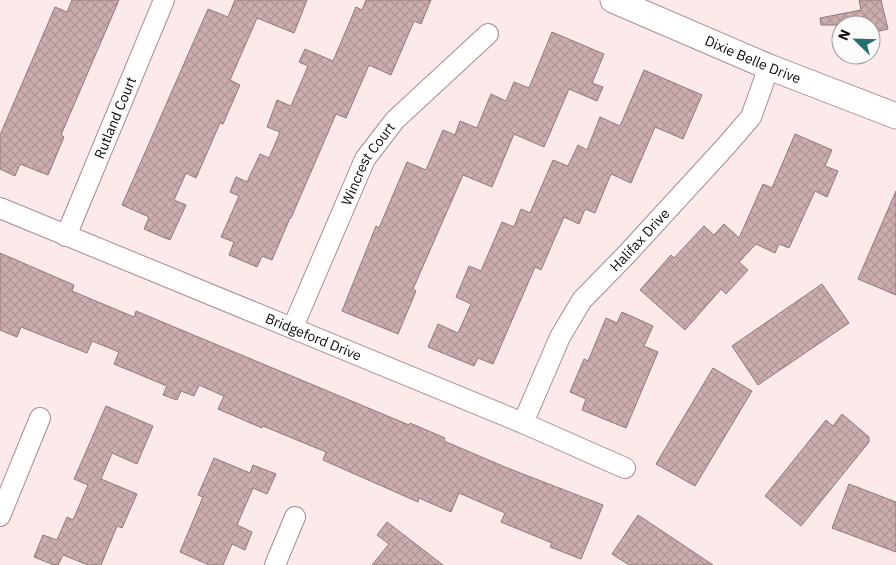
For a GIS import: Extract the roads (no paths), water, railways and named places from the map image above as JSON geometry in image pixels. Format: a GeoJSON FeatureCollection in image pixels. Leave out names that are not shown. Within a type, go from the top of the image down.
{"type":"FeatureCollection","features":[{"type":"Feature","properties":{"kind":"street","name":"Rutland Court"},"geometry":{"type":"LineString","coordinates":[[66,236],[164,0]]}},
{"type":"Feature","properties":{"kind":"street","name":"Dixie Belle Drive"},"geometry":{"type":"LineString","coordinates":[[613,0],[769,66],[896,116]]}},
{"type":"Feature","properties":{"kind":"street","name":"Wincrest Court"},"geometry":{"type":"LineString","coordinates":[[293,327],[364,159],[395,120],[488,34]]}},
{"type":"Feature","properties":{"kind":"street","name":"Halifax Drive"},"geometry":{"type":"LineString","coordinates":[[523,423],[560,337],[582,300],[700,175],[751,117],[769,66]]}},
{"type":"Feature","properties":{"kind":"street","name":"Bridgeford Drive"},"geometry":{"type":"LineString","coordinates":[[0,208],[293,327],[523,423],[625,468]]}},
{"type":"Feature","properties":{"kind":"street"},"geometry":{"type":"LineString","coordinates":[[0,516],[40,418]]}},
{"type":"Feature","properties":{"kind":"street"},"geometry":{"type":"LineString","coordinates":[[275,565],[295,517]]}}]}
